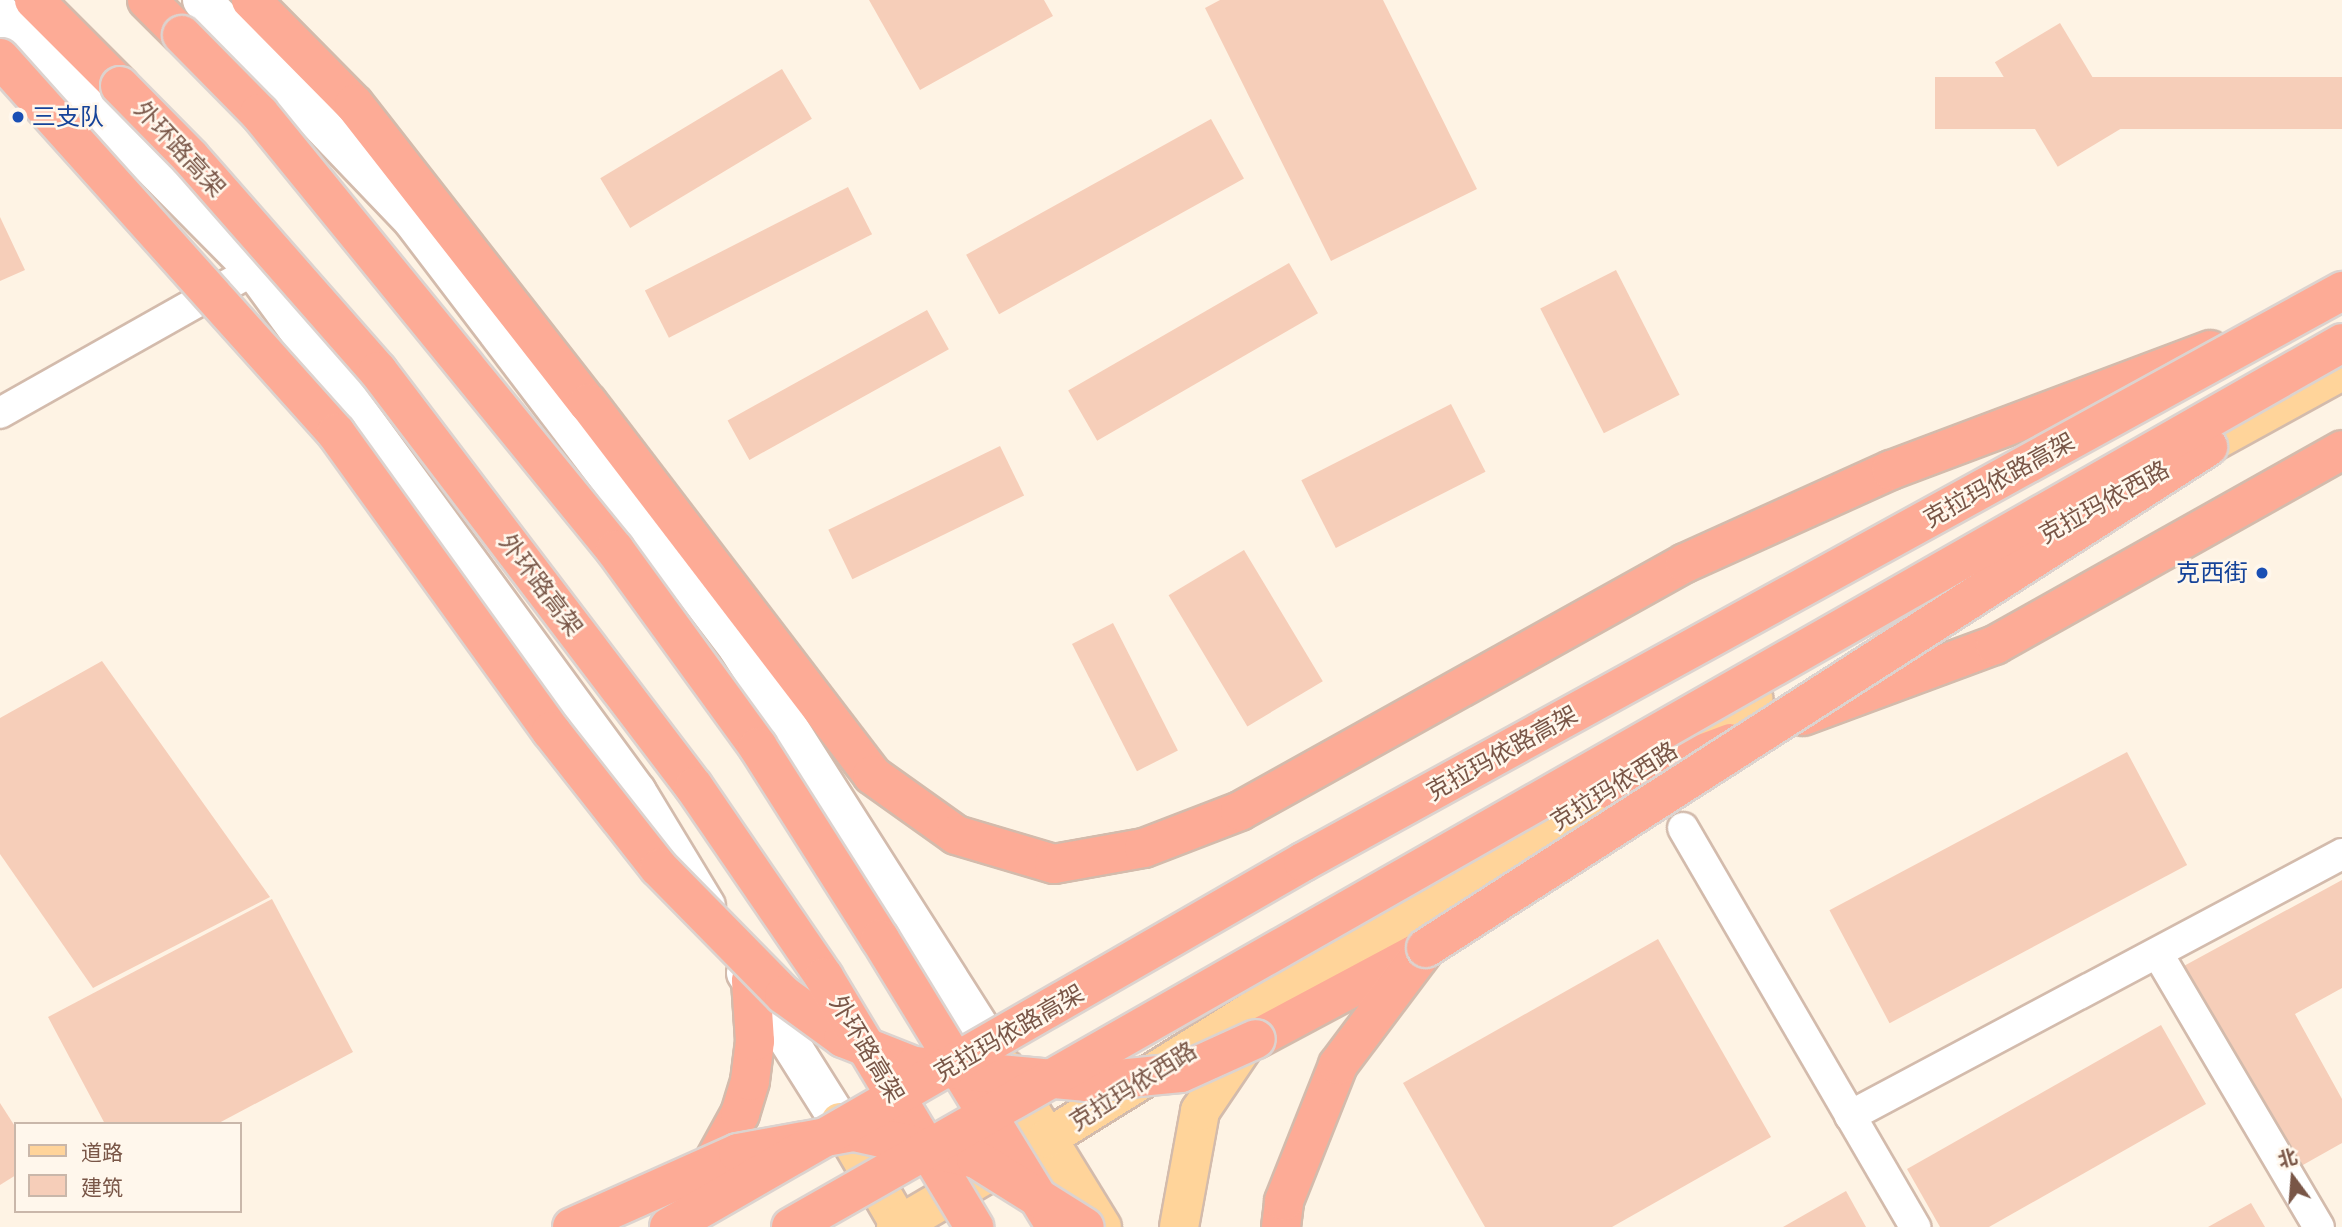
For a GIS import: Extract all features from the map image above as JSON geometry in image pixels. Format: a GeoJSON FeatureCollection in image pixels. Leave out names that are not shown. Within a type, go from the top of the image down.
{"type":"FeatureCollection","features":[{"type":"Feature","properties":{"kind":"highway","name":"外环路高架"},"geometry":{"type":"LineString","coordinates":[[34,0],[190,157],[378,371],[694,787],[824,977],[974,1227]]}},
{"type":"Feature","properties":{"kind":"highway"},"geometry":{"type":"LineString","coordinates":[[148,0],[259,113],[615,550],[758,747],[880,939],[1056,1227]]}},
{"type":"Feature","properties":{"kind":"highway"},"geometry":{"type":"LineString","coordinates":[[251,0],[354,104],[597,414],[872,775],[956,835],[1054,864],[1144,848],[1240,811],[1685,563],[1891,470],[2291,319]]}},
{"type":"Feature","properties":{"kind":"highway"},"geometry":{"type":"LineString","coordinates":[[0,58],[336,433],[551,731],[659,868],[783,995],[843,1038],[914,1066],[1087,1082],[1181,1073],[1256,1039],[1426,948],[2342,360]]}},
{"type":"Feature","properties":{"kind":"highway","name":"克拉玛依路高架"},"geometry":{"type":"LineString","coordinates":[[680,1216],[1303,862],[2342,291]]}},
{"type":"Feature","properties":{"kind":"highway","name":"克拉玛依路高架"},"geometry":{"type":"LineString","coordinates":[[791,1227],[2342,343]]}},
{"type":"Feature","properties":{"kind":"highway"},"geometry":{"type":"LineString","coordinates":[[1608,789],[1995,645],[2342,450]]}},
{"type":"Feature","properties":{"kind":"highway"},"geometry":{"type":"LineString","coordinates":[[1281,1227],[1284,1201],[1338,1065],[1426,948]]}},
{"type":"Feature","properties":{"kind":"highway"},"geometry":{"type":"LineString","coordinates":[[680,1216],[740,1114],[750,1080],[755,1041],[751,980]]}},
{"type":"Feature","properties":{"kind":"highway"},"geometry":{"type":"LineString","coordinates":[[572,1227],[738,1153],[853,1132],[976,1159],[1085,1227]]}},
{"type":"Feature","properties":{"kind":"main road"},"geometry":{"type":"LineString","coordinates":[[202,0],[413,222],[738,648],[986,1038],[1102,1227]]}},
{"type":"Feature","properties":{"kind":"main road"},"geometry":{"type":"LineString","coordinates":[[0,13],[254,270],[637,792],[840,1122],[899,1226]]}},
{"type":"Feature","properties":{"kind":"main road"},"geometry":{"type":"LineString","coordinates":[[653,1227],[680,1216],[986,1038],[2098,439],[2342,302]]}},
{"type":"Feature","properties":{"kind":"main road","name":"克拉玛依西路"},"geometry":{"type":"LineString","coordinates":[[899,1226],[1048,1138],[1792,674],[2342,371]]}},
{"type":"Feature","properties":{"kind":"main road"},"geometry":{"type":"LineString","coordinates":[[1179,1227],[1200,1111],[1279,995]]}},
{"type":"Feature","properties":{"kind":"street"},"geometry":{"type":"LineString","coordinates":[[0,413],[254,270]]}},
{"type":"Feature","properties":{"kind":"street"},"geometry":{"type":"LineString","coordinates":[[1683,828],[1915,1227]]}},
{"type":"Feature","properties":{"kind":"street"},"geometry":{"type":"LineString","coordinates":[[1850,1116],[2342,855]]}},
{"type":"Feature","properties":{"kind":"street"},"geometry":{"type":"LineString","coordinates":[[2158,954],[2319,1227]]}},
{"type":"Feature","properties":{"kind":"building"},"geometry":{"type":"Polygon","coordinates":[[[869,0],[1044,0],[1053,16],[920,90],[869,0]]]}},
{"type":"Feature","properties":{"kind":"building"},"geometry":{"type":"Polygon","coordinates":[[[1220,0],[1383,0],[1477,189],[1331,261],[1205,8],[1220,0]]]}},
{"type":"Feature","properties":{"kind":"building"},"geometry":{"type":"Polygon","coordinates":[[[2060,23],[2123,128],[2058,167],[1995,62],[2060,23]]]}},
{"type":"Feature","properties":{"kind":"building"},"geometry":{"type":"Polygon","coordinates":[[[782,69],[812,119],[630,228],[600,178],[782,69]]]}},
{"type":"Feature","properties":{"kind":"building"},"geometry":{"type":"Polygon","coordinates":[[[1935,77],[2342,77],[2342,129],[1935,129],[1935,77]]]}},
{"type":"Feature","properties":{"kind":"building"},"geometry":{"type":"Polygon","coordinates":[[[1211,119],[1244,178],[999,314],[966,255],[1211,119]]]}},
{"type":"Feature","properties":{"kind":"building"},"geometry":{"type":"Polygon","coordinates":[[[848,187],[872,234],[669,338],[645,291],[848,187]]]}},
{"type":"Feature","properties":{"kind":"building"},"geometry":{"type":"Polygon","coordinates":[[[0,217],[25,270],[0,281],[0,217]]]}},
{"type":"Feature","properties":{"kind":"building"},"geometry":{"type":"Polygon","coordinates":[[[1289,263],[1318,313],[1097,441],[1068,390],[1289,263]]]}},
{"type":"Feature","properties":{"kind":"building"},"geometry":{"type":"Polygon","coordinates":[[[1616,270],[1680,395],[1604,433],[1540,309],[1616,270]]]}},
{"type":"Feature","properties":{"kind":"building"},"geometry":{"type":"Polygon","coordinates":[[[927,310],[949,349],[749,460],[728,421],[927,310]]]}},
{"type":"Feature","properties":{"kind":"building"},"geometry":{"type":"Polygon","coordinates":[[[1451,404],[1486,472],[1336,548],[1301,480],[1451,404]]]}},
{"type":"Feature","properties":{"kind":"building"},"geometry":{"type":"Polygon","coordinates":[[[1000,446],[1024,495],[852,579],[828,530],[1000,446]]]}},
{"type":"Feature","properties":{"kind":"building"},"geometry":{"type":"Polygon","coordinates":[[[1244,550],[1323,681],[1247,726],[1169,595],[1244,550]]]}},
{"type":"Feature","properties":{"kind":"building"},"geometry":{"type":"Polygon","coordinates":[[[1113,623],[1178,750],[1137,771],[1072,644],[1113,623]]]}},
{"type":"Feature","properties":{"kind":"building"},"geometry":{"type":"Polygon","coordinates":[[[102,661],[270,897],[93,988],[0,854],[0,718],[102,661]]]}},
{"type":"Feature","properties":{"kind":"building"},"geometry":{"type":"Polygon","coordinates":[[[2127,752],[2187,865],[1890,1023],[1829,910],[2127,752]]]}},
{"type":"Feature","properties":{"kind":"building"},"geometry":{"type":"Polygon","coordinates":[[[2342,880],[2342,988],[2295,1014],[2342,1099],[2342,1143],[2294,1170],[2182,967],[2342,880]]]}},
{"type":"Feature","properties":{"kind":"building"},"geometry":{"type":"Polygon","coordinates":[[[272,899],[353,1052],[221,1122],[104,1122],[48,1017],[272,899]]]}},
{"type":"Feature","properties":{"kind":"building"},"geometry":{"type":"Polygon","coordinates":[[[1658,939],[1771,1137],[1612,1227],[1485,1227],[1403,1083],[1658,939]]]}},
{"type":"Feature","properties":{"kind":"building"},"geometry":{"type":"Polygon","coordinates":[[[2161,1025],[2206,1104],[1989,1227],[1940,1227],[1907,1169],[2161,1025]]]}},
{"type":"Feature","properties":{"kind":"building"},"geometry":{"type":"Polygon","coordinates":[[[0,1103],[14,1125],[14,1176],[0,1185],[0,1103]]]}},
{"type":"Feature","properties":{"kind":"building"},"geometry":{"type":"Polygon","coordinates":[[[1846,1191],[1866,1227],[1783,1227],[1846,1191]]]}},
{"type":"Feature","properties":{"kind":"building"},"geometry":{"type":"Polygon","coordinates":[[[2251,1203],[2265,1227],[2208,1227],[2251,1203]]]}},
{"type":"Feature","properties":{"kind":"place","name":"三支队"},"geometry":{"type":"Point","coordinates":[18,117]}},
{"type":"Feature","properties":{"kind":"place","name":"克西街"},"geometry":{"type":"Point","coordinates":[2262,573]}}]}
